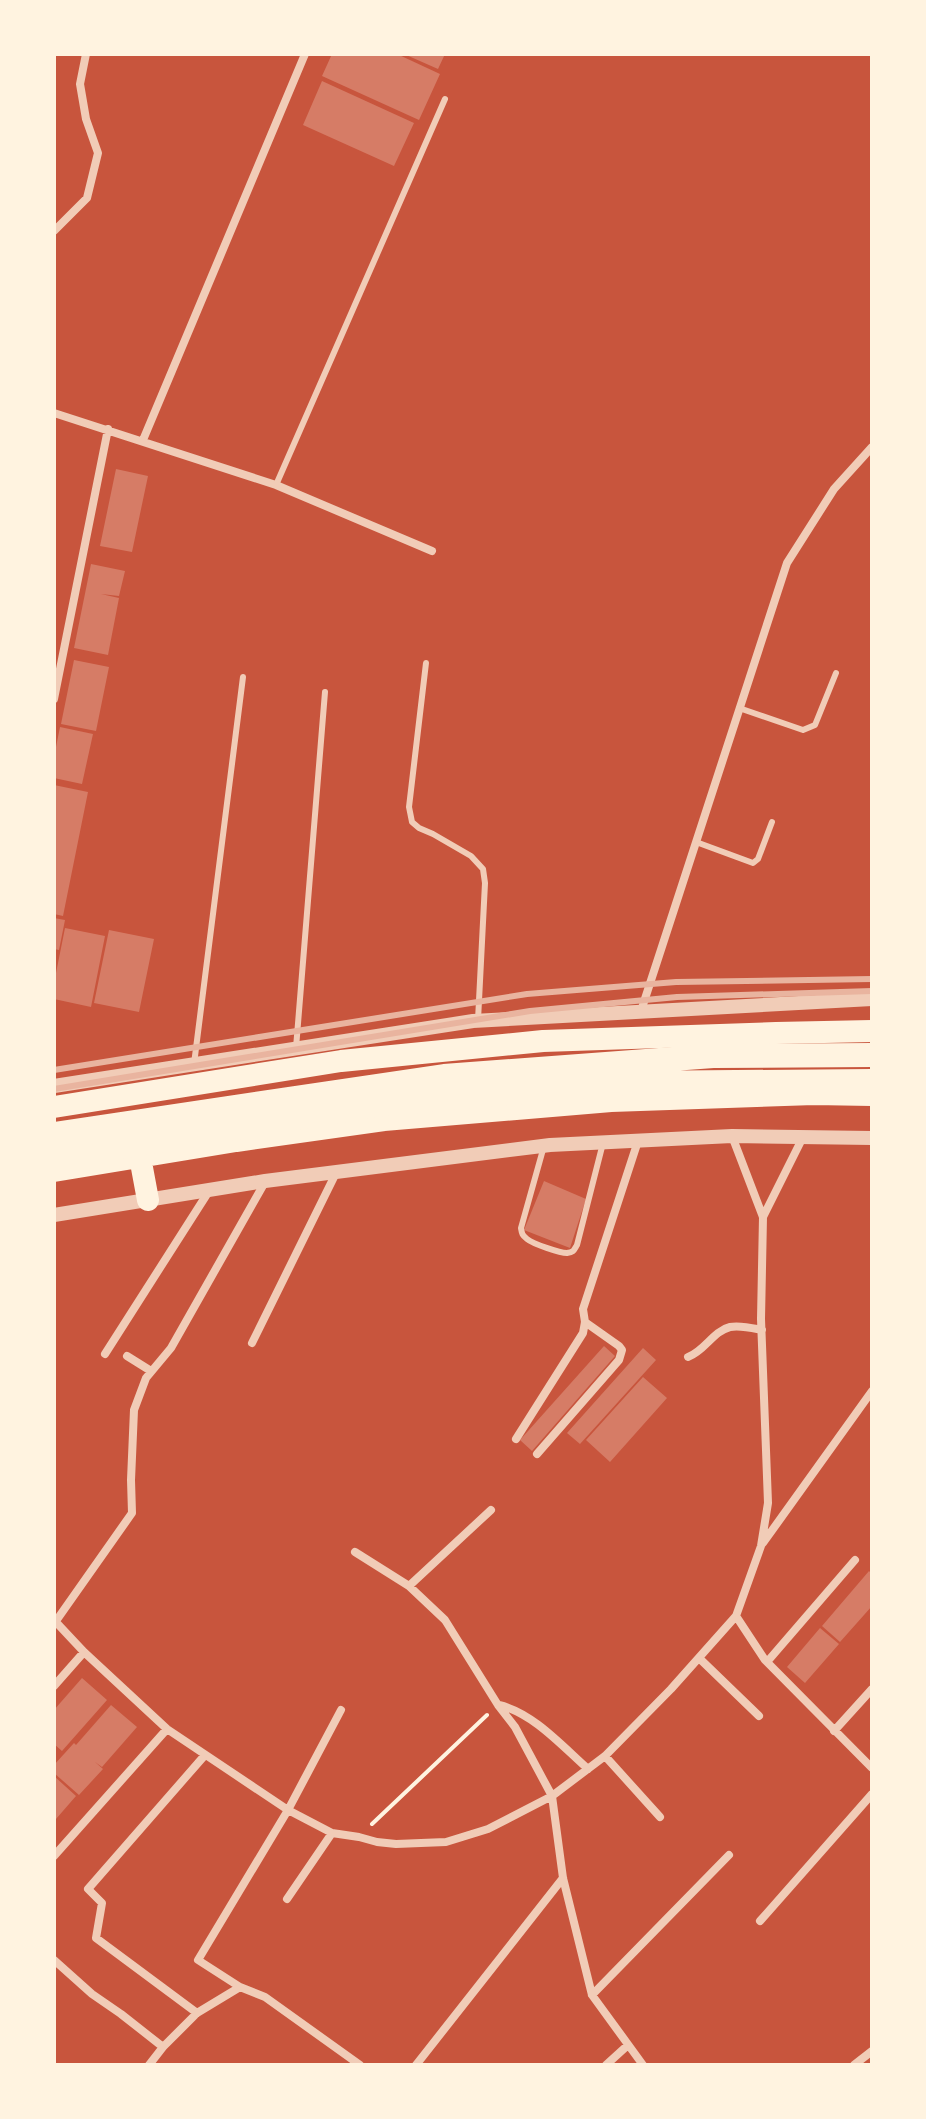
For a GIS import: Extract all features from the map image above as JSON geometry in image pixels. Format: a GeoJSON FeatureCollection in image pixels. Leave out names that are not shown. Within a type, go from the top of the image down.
{"type":"FeatureCollection","features":[{"type":"Feature","properties":{"kind":"highway"},"geometry":{"type":"LineString","coordinates":[[54,1107],[341,1061],[543,1041],[872,1031]]}},
{"type":"Feature","properties":{"kind":"highway"},"geometry":{"type":"LineString","coordinates":[[54,1134],[444,1076],[713,1056],[872,1055]]}},
{"type":"Feature","properties":{"kind":"highway"},"geometry":{"type":"LineString","coordinates":[[54,1158],[383,1104],[625,1083],[872,1081]]}},
{"type":"Feature","properties":{"kind":"highway"},"geometry":{"type":"LineString","coordinates":[[54,1171],[399,1118],[611,1101],[872,1095]]}},
{"type":"Feature","properties":{"kind":"highway"},"geometry":{"type":"LineString","coordinates":[[140,1157],[148,1200]]}},
{"type":"Feature","properties":{"kind":"street"},"geometry":{"type":"LineString","coordinates":[[54,231],[87,198],[98,153],[86,119],[80,84],[86,54]]}},
{"type":"Feature","properties":{"kind":"street"},"geometry":{"type":"LineString","coordinates":[[143,440],[305,54]]}},
{"type":"Feature","properties":{"kind":"street"},"geometry":{"type":"LineString","coordinates":[[54,413],[276,485],[432,551]]}},
{"type":"Feature","properties":{"kind":"street"},"geometry":{"type":"LineString","coordinates":[[54,699],[108,429]]}},
{"type":"Feature","properties":{"kind":"street"},"geometry":{"type":"LineString","coordinates":[[641,1011],[787,563],[834,489],[872,447]]}},
{"type":"Feature","properties":{"kind":"street"},"geometry":{"type":"LineString","coordinates":[[54,1086],[478,1020],[872,999]]}},
{"type":"Feature","properties":{"kind":"street"},"geometry":{"type":"LineString","coordinates":[[265,1181],[171,1348],[146,1378],[134,1410],[132,1513],[55,1621],[167,1729],[288,1810],[332,1833],[396,1844],[446,1842],[488,1829],[552,1796],[605,1756],[671,1689],[736,1616],[761,1546],[768,1503],[762,1330],[763,1217],[732,1136]]}},
{"type":"Feature","properties":{"kind":"street"},"geometry":{"type":"LineString","coordinates":[[54,1215],[265,1181],[544,1146],[732,1136],[872,1138]]}},
{"type":"Feature","properties":{"kind":"street"},"geometry":{"type":"LineString","coordinates":[[763,1217],[803,1137]]}},
{"type":"Feature","properties":{"kind":"street"},"geometry":{"type":"LineString","coordinates":[[516,1439],[583,1333],[583,1309],[638,1141]]}},
{"type":"Feature","properties":{"kind":"street"},"geometry":{"type":"LineString","coordinates":[[252,1343],[336,1172]]}},
{"type":"Feature","properties":{"kind":"street"},"geometry":{"type":"LineString","coordinates":[[105,1354],[209,1190]]}},
{"type":"Feature","properties":{"kind":"street"},"geometry":{"type":"LineString","coordinates":[[537,1454],[622,1354],[619,1346],[585,1322]]}},
{"type":"Feature","properties":{"kind":"street"},"geometry":{"type":"LineString","coordinates":[[688,1357],[697,1353],[722,1330],[733,1326],[762,1330]]}},
{"type":"Feature","properties":{"kind":"street"},"geometry":{"type":"LineString","coordinates":[[127,1356],[151,1371]]}},
{"type":"Feature","properties":{"kind":"street"},"geometry":{"type":"LineString","coordinates":[[761,1546],[872,1391]]}},
{"type":"Feature","properties":{"kind":"street"},"geometry":{"type":"LineString","coordinates":[[409,1586],[491,1510]]}},
{"type":"Feature","properties":{"kind":"street"},"geometry":{"type":"LineString","coordinates":[[355,1552],[409,1586],[445,1620],[515,1727],[552,1796],[563,1878],[592,1995],[643,2065]]}},
{"type":"Feature","properties":{"kind":"street"},"geometry":{"type":"LineString","coordinates":[[767,1662],[855,1560]]}},
{"type":"Feature","properties":{"kind":"street"},"geometry":{"type":"LineString","coordinates":[[736,1616],[767,1662],[872,1768]]}},
{"type":"Feature","properties":{"kind":"street"},"geometry":{"type":"LineString","coordinates":[[54,1686],[84,1652]]}},
{"type":"Feature","properties":{"kind":"street"},"geometry":{"type":"LineString","coordinates":[[699,1658],[759,1716]]}},
{"type":"Feature","properties":{"kind":"street"},"geometry":{"type":"LineString","coordinates":[[834,1731],[872,1689]]}},
{"type":"Feature","properties":{"kind":"street"},"geometry":{"type":"LineString","coordinates":[[498,1705],[512,1708],[536,1724],[588,1769]]}},
{"type":"Feature","properties":{"kind":"street"},"geometry":{"type":"LineString","coordinates":[[341,1710],[288,1810],[198,1960],[240,1987],[265,1997],[360,2065]]}},
{"type":"Feature","properties":{"kind":"street"},"geometry":{"type":"LineString","coordinates":[[54,1856],[167,1729]]}},
{"type":"Feature","properties":{"kind":"street"},"geometry":{"type":"LineString","coordinates":[[197,2013],[96,1938],[102,1903],[88,1889],[205,1755]]}},
{"type":"Feature","properties":{"kind":"street"},"geometry":{"type":"LineString","coordinates":[[605,1756],[660,1817]]}},
{"type":"Feature","properties":{"kind":"street"},"geometry":{"type":"LineString","coordinates":[[760,1921],[872,1794]]}},
{"type":"Feature","properties":{"kind":"street"},"geometry":{"type":"LineString","coordinates":[[287,1899],[332,1833]]}},
{"type":"Feature","properties":{"kind":"street"},"geometry":{"type":"LineString","coordinates":[[592,1995],[729,1855]]}},
{"type":"Feature","properties":{"kind":"street"},"geometry":{"type":"LineString","coordinates":[[416,2065],[563,1878]]}},
{"type":"Feature","properties":{"kind":"street"},"geometry":{"type":"LineString","coordinates":[[54,1960],[92,1994],[163,2047]]}},
{"type":"Feature","properties":{"kind":"street"},"geometry":{"type":"LineString","coordinates":[[149,2065],[197,2013],[240,1987]]}},
{"type":"Feature","properties":{"kind":"street"},"geometry":{"type":"LineString","coordinates":[[606,2065],[628,2045]]}},
{"type":"Feature","properties":{"kind":"street"},"geometry":{"type":"LineString","coordinates":[[854,2065],[872,2051]]}},
{"type":"Feature","properties":{"kind":"lane"},"geometry":{"type":"LineString","coordinates":[[276,485],[445,99]]}},
{"type":"Feature","properties":{"kind":"lane"},"geometry":{"type":"LineString","coordinates":[[426,663],[409,807],[412,822],[419,828],[471,856],[483,869],[485,883],[478,1020]]}},
{"type":"Feature","properties":{"kind":"lane"},"geometry":{"type":"LineString","coordinates":[[739,708],[803,730],[810,728],[815,725],[836,673]]}},
{"type":"Feature","properties":{"kind":"lane"},"geometry":{"type":"LineString","coordinates":[[194,1064],[243,677]]}},
{"type":"Feature","properties":{"kind":"lane"},"geometry":{"type":"LineString","coordinates":[[296,1048],[325,692]]}},
{"type":"Feature","properties":{"kind":"lane"},"geometry":{"type":"LineString","coordinates":[[696,842],[753,863],[758,859],[772,822]]}},
{"type":"Feature","properties":{"kind":"lane"},"geometry":{"type":"LineString","coordinates":[[544,1146],[521,1228],[522,1234],[531,1242],[569,1253],[577,1245],[603,1143]]}},
{"type":"Feature","properties":{"kind":"path"},"geometry":{"type":"LineString","coordinates":[[359,1837],[498,1705]]}},
{"type":"Feature","properties":{"kind":"building"},"geometry":{"type":"Polygon","coordinates":[[[332,54],[397,54],[440,74],[419,120],[322,76],[332,54]]]}},
{"type":"Feature","properties":{"kind":"building"},"geometry":{"type":"Polygon","coordinates":[[[404,54],[445,54],[438,69],[404,54]]]}},
{"type":"Feature","properties":{"kind":"building"},"geometry":{"type":"Polygon","coordinates":[[[322,81],[414,123],[394,166],[303,125],[322,81]]]}},
{"type":"Feature","properties":{"kind":"building"},"geometry":{"type":"Polygon","coordinates":[[[116,469],[148,476],[132,552],[100,546],[116,469]]]}},
{"type":"Feature","properties":{"kind":"building"},"geometry":{"type":"Polygon","coordinates":[[[91,564],[125,571],[119,596],[101,594],[119,598],[108,655],[74,648],[91,564]]]}},
{"type":"Feature","properties":{"kind":"building"},"geometry":{"type":"Polygon","coordinates":[[[74,660],[109,667],[96,731],[61,724],[74,660]]]}},
{"type":"Feature","properties":{"kind":"building"},"geometry":{"type":"Polygon","coordinates":[[[60,727],[93,734],[82,784],[54,778],[54,757],[60,727]]]}},
{"type":"Feature","properties":{"kind":"building"},"geometry":{"type":"Polygon","coordinates":[[[54,785],[88,792],[63,916],[54,914],[54,785]]]}},
{"type":"Feature","properties":{"kind":"building"},"geometry":{"type":"Polygon","coordinates":[[[54,918],[65,920],[59,950],[54,949],[54,918]]]}},
{"type":"Feature","properties":{"kind":"building"},"geometry":{"type":"Polygon","coordinates":[[[65,928],[105,936],[91,1007],[54,999],[54,983],[65,928]]]}},
{"type":"Feature","properties":{"kind":"building"},"geometry":{"type":"Polygon","coordinates":[[[109,930],[154,939],[139,1012],[94,1003],[109,930]]]}},
{"type":"Feature","properties":{"kind":"building"},"geometry":{"type":"Polygon","coordinates":[[[544,1181],[586,1199],[570,1248],[524,1230],[544,1181]]]}},
{"type":"Feature","properties":{"kind":"building"},"geometry":{"type":"Polygon","coordinates":[[[604,1346],[615,1356],[532,1451],[520,1440],[604,1346]]]}},
{"type":"Feature","properties":{"kind":"building"},"geometry":{"type":"Polygon","coordinates":[[[643,1348],[656,1360],[580,1444],[567,1433],[643,1348]]]}},
{"type":"Feature","properties":{"kind":"building"},"geometry":{"type":"Polygon","coordinates":[[[643,1377],[667,1398],[610,1462],[586,1440],[643,1377]]]}},
{"type":"Feature","properties":{"kind":"building"},"geometry":{"type":"Polygon","coordinates":[[[869,1571],[872,1574],[872,1606],[840,1642],[822,1626],[869,1571]]]}},
{"type":"Feature","properties":{"kind":"building"},"geometry":{"type":"Polygon","coordinates":[[[820,1628],[839,1644],[805,1683],[787,1667],[820,1628]]]}},
{"type":"Feature","properties":{"kind":"building"},"geometry":{"type":"Polygon","coordinates":[[[82,1678],[107,1700],[62,1751],[54,1744],[54,1710],[82,1678]]]}},
{"type":"Feature","properties":{"kind":"building"},"geometry":{"type":"Polygon","coordinates":[[[111,1705],[137,1727],[102,1767],[95,1762],[103,1769],[79,1795],[54,1773],[54,1765],[111,1705]]]}},
{"type":"Feature","properties":{"kind":"building"},"geometry":{"type":"Polygon","coordinates":[[[54,1776],[76,1796],[56,1819],[54,1818],[54,1776]]]}},
{"type":"Feature","properties":{"kind":"railway"},"geometry":{"type":"LineString","coordinates":[[54,1070],[527,994],[676,982],[872,979]]}},
{"type":"Feature","properties":{"kind":"railway"},"geometry":{"type":"LineString","coordinates":[[54,1089],[530,1011],[677,997],[872,991]]}}]}
